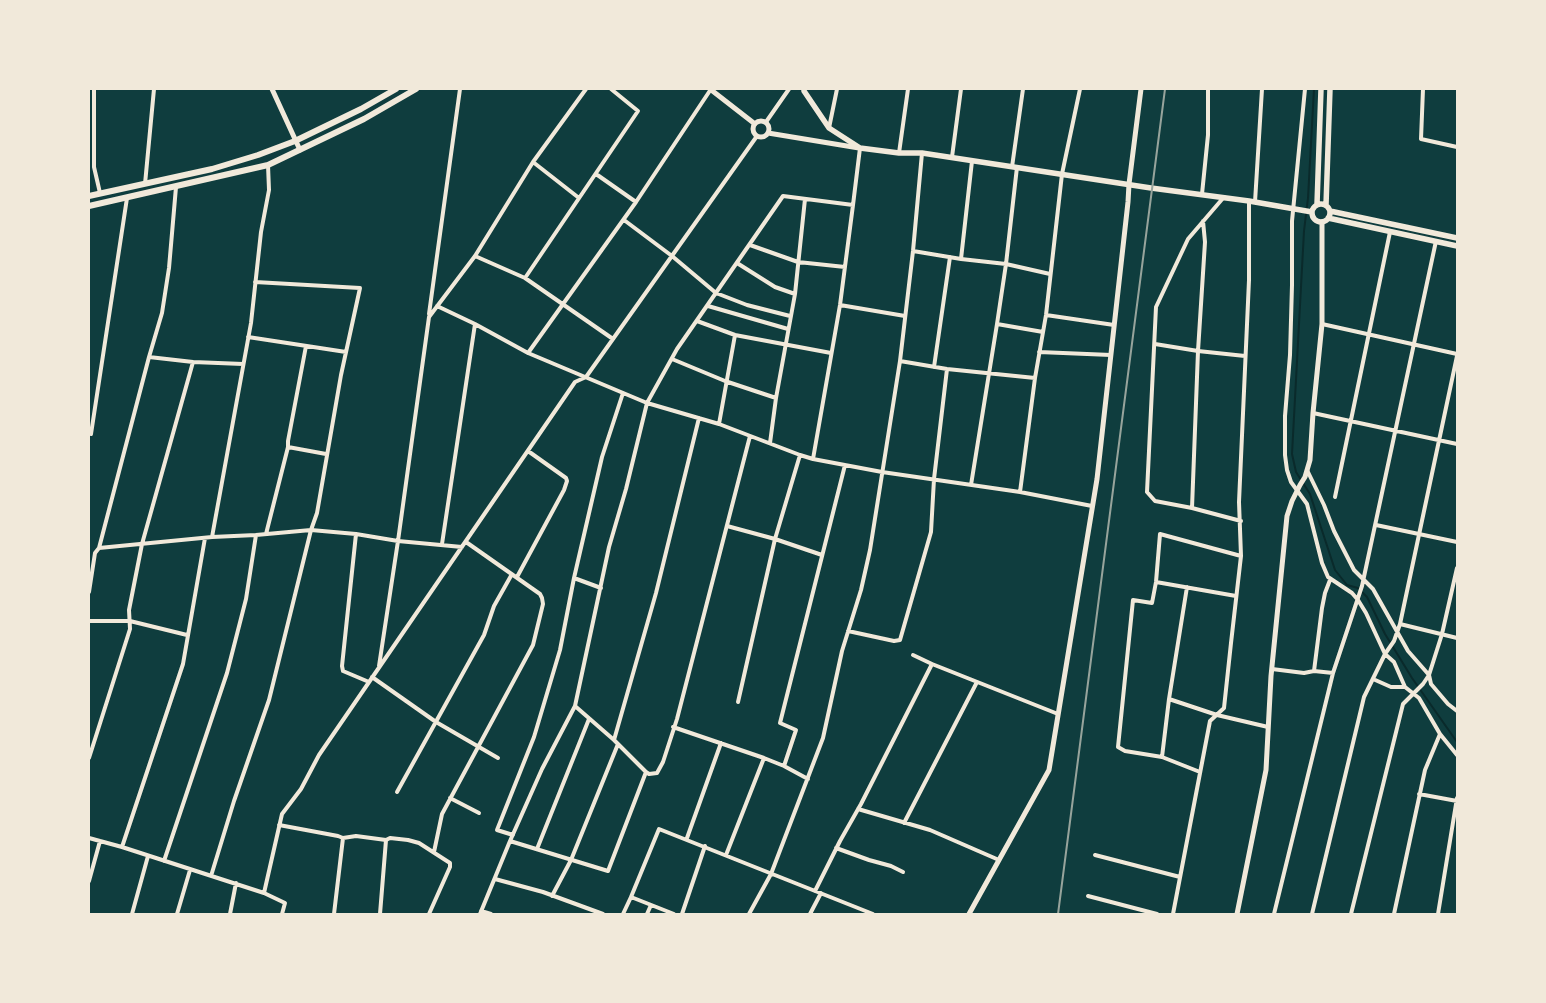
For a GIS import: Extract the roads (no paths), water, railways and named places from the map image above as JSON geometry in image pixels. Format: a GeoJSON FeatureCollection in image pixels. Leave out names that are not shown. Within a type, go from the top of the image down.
{"type":"FeatureCollection","features":[{"type":"Feature","properties":{"kind":"main road"},"geometry":{"type":"LineString","coordinates":[[89,196],[212,169],[258,155],[295,141],[396,89]]}},
{"type":"Feature","properties":{"kind":"main road"},"geometry":{"type":"LineString","coordinates":[[89,206],[268,165],[364,119],[416,89]]}},
{"type":"Feature","properties":{"kind":"main road"},"geometry":{"type":"LineString","coordinates":[[804,89],[829,128],[860,148],[952,157],[1311,211]]}},
{"type":"Feature","properties":{"kind":"main road"},"geometry":{"type":"LineString","coordinates":[[1311,211],[1317,204],[1321,89]]}},
{"type":"Feature","properties":{"kind":"main road"},"geometry":{"type":"LineString","coordinates":[[1330,89],[1326,205],[1330,211],[1457,238]]}},
{"type":"Feature","properties":{"kind":"main road"},"geometry":{"type":"LineString","coordinates":[[1317,204],[1326,205]]}},
{"type":"Feature","properties":{"kind":"main road"},"geometry":{"type":"LineString","coordinates":[[1311,211],[1315,219],[1322,222],[1328,218],[1330,211]]}},
{"type":"Feature","properties":{"kind":"main road"},"geometry":{"type":"LineString","coordinates":[[1328,218],[1457,246]]}},
{"type":"Feature","properties":{"kind":"street"},"geometry":{"type":"LineString","coordinates":[[94,89],[91,129],[94,167],[100,194]]}},
{"type":"Feature","properties":{"kind":"street"},"geometry":{"type":"LineString","coordinates":[[145,184],[154,89]]}},
{"type":"Feature","properties":{"kind":"street"},"geometry":{"type":"LineString","coordinates":[[272,89],[300,150]]}},
{"type":"Feature","properties":{"kind":"street"},"geometry":{"type":"LineString","coordinates":[[379,668],[460,89]]}},
{"type":"Feature","properties":{"kind":"street"},"geometry":{"type":"LineString","coordinates":[[428,317],[475,256],[532,162],[586,89]]}},
{"type":"Feature","properties":{"kind":"street"},"geometry":{"type":"LineString","coordinates":[[525,278],[638,111],[611,89]]}},
{"type":"Feature","properties":{"kind":"street"},"geometry":{"type":"LineString","coordinates":[[528,353],[624,220],[710,89],[755,124]]}},
{"type":"Feature","properties":{"kind":"street"},"geometry":{"type":"LineString","coordinates":[[766,122],[789,89]]}},
{"type":"Feature","properties":{"kind":"street"},"geometry":{"type":"LineString","coordinates":[[829,128],[837,89]]}},
{"type":"Feature","properties":{"kind":"street"},"geometry":{"type":"LineString","coordinates":[[899,153],[908,89]]}},
{"type":"Feature","properties":{"kind":"street"},"geometry":{"type":"LineString","coordinates":[[952,157],[962,89]]}},
{"type":"Feature","properties":{"kind":"street"},"geometry":{"type":"LineString","coordinates":[[971,485],[1006,264],[1023,89]]}},
{"type":"Feature","properties":{"kind":"street"},"geometry":{"type":"LineString","coordinates":[[1020,492],[1035,378],[1046,314],[1062,174],[1080,89]]}},
{"type":"Feature","properties":{"kind":"street"},"geometry":{"type":"LineString","coordinates":[[969,914],[1049,770],[1097,478],[1141,89]]}},
{"type":"Feature","properties":{"kind":"street"},"geometry":{"type":"LineString","coordinates":[[1202,194],[1208,135],[1208,89]]}},
{"type":"Feature","properties":{"kind":"street"},"geometry":{"type":"LineString","coordinates":[[1173,914],[1210,721],[1224,708],[1241,556],[1239,502],[1245,356],[1252,202],[1262,89]]}},
{"type":"Feature","properties":{"kind":"street"},"geometry":{"type":"LineString","coordinates":[[1305,89],[1292,221],[1290,355],[1285,416],[1287,470],[1291,482],[1308,504],[1322,563],[1330,580],[1352,593],[1358,600],[1386,654],[1394,662],[1405,687]]}},
{"type":"Feature","properties":{"kind":"street"},"geometry":{"type":"LineString","coordinates":[[1423,89],[1421,139],[1457,147]]}},
{"type":"Feature","properties":{"kind":"street"},"geometry":{"type":"LineString","coordinates":[[766,122],[760,121],[755,124],[753,130],[757,136],[763,137],[768,134],[860,148],[840,305],[813,459]]}},
{"type":"Feature","properties":{"kind":"street"},"geometry":{"type":"LineString","coordinates":[[766,122],[769,128],[768,134]]}},
{"type":"Feature","properties":{"kind":"street"},"geometry":{"type":"LineString","coordinates":[[264,893],[282,814],[301,789],[319,755],[575,382],[586,377],[757,136]]}},
{"type":"Feature","properties":{"kind":"street"},"geometry":{"type":"LineString","coordinates":[[749,914],[771,874],[823,738],[848,631],[861,590],[870,550],[900,361],[922,153]]}},
{"type":"Feature","properties":{"kind":"street"},"geometry":{"type":"LineString","coordinates":[[961,259],[972,161]]}},
{"type":"Feature","properties":{"kind":"street"},"geometry":{"type":"LineString","coordinates":[[532,162],[579,198]]}},
{"type":"Feature","properties":{"kind":"street"},"geometry":{"type":"LineString","coordinates":[[212,537],[248,337],[261,232],[269,190],[268,165]]}},
{"type":"Feature","properties":{"kind":"street"},"geometry":{"type":"LineString","coordinates":[[89,168],[94,167]]}},
{"type":"Feature","properties":{"kind":"street"},"geometry":{"type":"LineString","coordinates":[[596,174],[636,202]]}},
{"type":"Feature","properties":{"kind":"street"},"geometry":{"type":"LineString","coordinates":[[89,592],[95,553],[100,548],[162,313],[168,277],[176,187]]}},
{"type":"Feature","properties":{"kind":"street"},"geometry":{"type":"LineString","coordinates":[[491,914],[481,913],[542,769],[575,706],[609,548],[647,403],[672,359],[783,196],[853,205]]}},
{"type":"Feature","properties":{"kind":"street"},"geometry":{"type":"LineString","coordinates":[[1224,197],[1188,239],[1160,298],[1155,316],[1147,492],[1156,501],[1241,521]]}},
{"type":"Feature","properties":{"kind":"street"},"geometry":{"type":"LineString","coordinates":[[89,433],[91,434],[127,198]]}},
{"type":"Feature","properties":{"kind":"street"},"geometry":{"type":"LineString","coordinates":[[770,443],[794,294],[804,199]]}},
{"type":"Feature","properties":{"kind":"street"},"geometry":{"type":"LineString","coordinates":[[624,220],[672,256],[716,293],[790,316]]}},
{"type":"Feature","properties":{"kind":"street"},"geometry":{"type":"LineString","coordinates":[[1192,508],[1198,351],[1205,242],[1203,221]]}},
{"type":"Feature","properties":{"kind":"street"},"geometry":{"type":"LineString","coordinates":[[1237,914],[1266,770],[1272,669],[1287,516],[1292,501],[1305,477],[1310,460],[1322,324],[1322,222]]}},
{"type":"Feature","properties":{"kind":"street"},"geometry":{"type":"LineString","coordinates":[[1335,497],[1390,232]]}},
{"type":"Feature","properties":{"kind":"street"},"geometry":{"type":"LineString","coordinates":[[1274,914],[1333,673],[1364,580],[1436,241]]}},
{"type":"Feature","properties":{"kind":"street"},"geometry":{"type":"LineString","coordinates":[[750,244],[798,262],[845,267]]}},
{"type":"Feature","properties":{"kind":"street"},"geometry":{"type":"LineString","coordinates":[[913,251],[1006,264],[1050,274]]}},
{"type":"Feature","properties":{"kind":"street"},"geometry":{"type":"LineString","coordinates":[[475,256],[525,278],[613,339]]}},
{"type":"Feature","properties":{"kind":"street"},"geometry":{"type":"LineString","coordinates":[[934,367],[950,257]]}},
{"type":"Feature","properties":{"kind":"street"},"geometry":{"type":"LineString","coordinates":[[737,263],[774,287],[794,294]]}},
{"type":"Feature","properties":{"kind":"street"},"geometry":{"type":"LineString","coordinates":[[211,876],[234,801],[269,700],[310,530],[316,513],[326,454],[360,288],[255,282]]}},
{"type":"Feature","properties":{"kind":"street"},"geometry":{"type":"LineString","coordinates":[[840,305],[905,316]]}},
{"type":"Feature","properties":{"kind":"street"},"geometry":{"type":"LineString","coordinates":[[437,306],[528,353],[647,403],[718,424],[813,459],[882,472],[1020,492],[1092,506]]}},
{"type":"Feature","properties":{"kind":"street"},"geometry":{"type":"LineString","coordinates":[[708,306],[788,329]]}},
{"type":"Feature","properties":{"kind":"street"},"geometry":{"type":"LineString","coordinates":[[1046,314],[1114,325]]}},
{"type":"Feature","properties":{"kind":"street"},"geometry":{"type":"LineString","coordinates":[[697,321],[734,335],[831,353]]}},
{"type":"Feature","properties":{"kind":"street"},"geometry":{"type":"LineString","coordinates":[[442,544],[475,324]]}},
{"type":"Feature","properties":{"kind":"street"},"geometry":{"type":"LineString","coordinates":[[997,324],[1043,332]]}},
{"type":"Feature","properties":{"kind":"street"},"geometry":{"type":"LineString","coordinates":[[1312,914],[1364,696],[1394,641],[1400,624],[1457,355],[1322,324]]}},
{"type":"Feature","properties":{"kind":"street"},"geometry":{"type":"LineString","coordinates":[[718,424],[734,335]]}},
{"type":"Feature","properties":{"kind":"street"},"geometry":{"type":"LineString","coordinates":[[248,337],[346,352]]}},
{"type":"Feature","properties":{"kind":"street"},"geometry":{"type":"LineString","coordinates":[[1155,344],[1245,356]]}},
{"type":"Feature","properties":{"kind":"street"},"geometry":{"type":"LineString","coordinates":[[266,534],[288,447],[306,346]]}},
{"type":"Feature","properties":{"kind":"street"},"geometry":{"type":"LineString","coordinates":[[1039,352],[1111,355]]}},
{"type":"Feature","properties":{"kind":"street"},"geometry":{"type":"LineString","coordinates":[[149,358],[243,364]]}},
{"type":"Feature","properties":{"kind":"street"},"geometry":{"type":"LineString","coordinates":[[672,359],[725,381],[776,398]]}},
{"type":"Feature","properties":{"kind":"street"},"geometry":{"type":"LineString","coordinates":[[900,361],[947,369],[1035,378]]}},
{"type":"Feature","properties":{"kind":"street"},"geometry":{"type":"LineString","coordinates":[[89,758],[130,629],[129,610],[142,544],[193,362]]}},
{"type":"Feature","properties":{"kind":"street"},"geometry":{"type":"LineString","coordinates":[[848,631],[894,641],[900,640],[931,532],[934,479],[947,369]]}},
{"type":"Feature","properties":{"kind":"street"},"geometry":{"type":"LineString","coordinates":[[513,835],[497,830],[534,737],[560,650],[574,578],[602,457],[623,393]]}},
{"type":"Feature","properties":{"kind":"street"},"geometry":{"type":"LineString","coordinates":[[1313,413],[1457,444]]}},
{"type":"Feature","properties":{"kind":"street"},"geometry":{"type":"LineString","coordinates":[[614,740],[656,593],[699,418]]}},
{"type":"Feature","properties":{"kind":"street"},"geometry":{"type":"LineString","coordinates":[[575,706],[614,740],[646,772],[649,774],[658,773],[674,727],[750,436]]}},
{"type":"Feature","properties":{"kind":"street"},"geometry":{"type":"LineString","coordinates":[[288,447],[326,454]]}},
{"type":"Feature","properties":{"kind":"street"},"geometry":{"type":"LineString","coordinates":[[517,577],[568,481],[528,451]]}},
{"type":"Feature","properties":{"kind":"street"},"geometry":{"type":"LineString","coordinates":[[738,702],[775,539],[800,455]]}},
{"type":"Feature","properties":{"kind":"street"},"geometry":{"type":"LineString","coordinates":[[784,766],[796,730],[780,723],[845,465]]}},
{"type":"Feature","properties":{"kind":"street"},"geometry":{"type":"LineString","coordinates":[[1307,470],[1354,570],[1373,589],[1408,651],[1429,676],[1431,684],[1448,704],[1457,711]]}},
{"type":"Feature","properties":{"kind":"street"},"geometry":{"type":"LineString","coordinates":[[1376,525],[1457,542]]}},
{"type":"Feature","properties":{"kind":"street"},"geometry":{"type":"LineString","coordinates":[[727,526],[775,539],[822,555]]}},
{"type":"Feature","properties":{"kind":"street"},"geometry":{"type":"LineString","coordinates":[[100,548],[310,530],[462,547]]}},
{"type":"Feature","properties":{"kind":"street"},"geometry":{"type":"LineString","coordinates":[[356,534],[342,666],[343,671],[369,682]]}},
{"type":"Feature","properties":{"kind":"street"},"geometry":{"type":"LineString","coordinates":[[1200,772],[1162,756],[1125,751],[1118,747],[1133,600],[1152,603],[1156,582],[1160,534],[1241,556]]}},
{"type":"Feature","properties":{"kind":"street"},"geometry":{"type":"LineString","coordinates":[[164,861],[227,672],[246,599],[256,535]]}},
{"type":"Feature","properties":{"kind":"street"},"geometry":{"type":"LineString","coordinates":[[122,847],[183,664],[205,538]]}},
{"type":"Feature","properties":{"kind":"street"},"geometry":{"type":"LineString","coordinates":[[434,852],[442,814],[532,645],[543,604],[540,594],[466,542]]}},
{"type":"Feature","properties":{"kind":"street"},"geometry":{"type":"LineString","coordinates":[[1351,914],[1403,704],[1429,676],[1442,634],[1457,568]]}},
{"type":"Feature","properties":{"kind":"street"},"geometry":{"type":"LineString","coordinates":[[397,792],[484,635],[494,606],[512,574]]}},
{"type":"Feature","properties":{"kind":"street"},"geometry":{"type":"LineString","coordinates":[[574,578],[601,588]]}},
{"type":"Feature","properties":{"kind":"street"},"geometry":{"type":"LineString","coordinates":[[1314,671],[1322,608],[1330,580]]}},
{"type":"Feature","properties":{"kind":"street"},"geometry":{"type":"LineString","coordinates":[[1156,582],[1236,596]]}},
{"type":"Feature","properties":{"kind":"street"},"geometry":{"type":"LineString","coordinates":[[1162,756],[1186,587]]}},
{"type":"Feature","properties":{"kind":"street"},"geometry":{"type":"LineString","coordinates":[[89,621],[130,621],[188,635]]}},
{"type":"Feature","properties":{"kind":"street"},"geometry":{"type":"LineString","coordinates":[[1400,624],[1457,638]]}},
{"type":"Feature","properties":{"kind":"street"},"geometry":{"type":"LineString","coordinates":[[913,655],[1058,714]]}},
{"type":"Feature","properties":{"kind":"street"},"geometry":{"type":"LineString","coordinates":[[815,891],[932,664]]}},
{"type":"Feature","properties":{"kind":"street"},"geometry":{"type":"LineString","coordinates":[[1272,669],[1304,673],[1314,671],[1333,673]]}},
{"type":"Feature","properties":{"kind":"street"},"geometry":{"type":"LineString","coordinates":[[372,677],[436,722],[498,758]]}},
{"type":"Feature","properties":{"kind":"street"},"geometry":{"type":"LineString","coordinates":[[1373,679],[1392,687],[1405,687],[1414,691],[1440,734],[1457,755]]}},
{"type":"Feature","properties":{"kind":"street"},"geometry":{"type":"LineString","coordinates":[[904,823],[977,682]]}},
{"type":"Feature","properties":{"kind":"street"},"geometry":{"type":"LineString","coordinates":[[1169,699],[1216,715],[1268,727]]}},
{"type":"Feature","properties":{"kind":"street"},"geometry":{"type":"LineString","coordinates":[[537,849],[589,719]]}},
{"type":"Feature","properties":{"kind":"street"},"geometry":{"type":"LineString","coordinates":[[674,727],[764,758],[808,778]]}},
{"type":"Feature","properties":{"kind":"street"},"geometry":{"type":"LineString","coordinates":[[1394,914],[1425,770],[1440,734]]}},
{"type":"Feature","properties":{"kind":"street"},"geometry":{"type":"LineString","coordinates":[[687,838],[721,743]]}},
{"type":"Feature","properties":{"kind":"street"},"geometry":{"type":"LineString","coordinates":[[552,896],[571,860],[618,744]]}},
{"type":"Feature","properties":{"kind":"street"},"geometry":{"type":"LineString","coordinates":[[726,855],[764,758]]}},
{"type":"Feature","properties":{"kind":"street"},"geometry":{"type":"LineString","coordinates":[[510,841],[608,871],[646,772]]}},
{"type":"Feature","properties":{"kind":"street"},"geometry":{"type":"LineString","coordinates":[[1419,794],[1457,799],[1438,914]]}},
{"type":"Feature","properties":{"kind":"street"},"geometry":{"type":"LineString","coordinates":[[450,798],[479,812]]}},
{"type":"Feature","properties":{"kind":"street"},"geometry":{"type":"LineString","coordinates":[[858,808],[930,830],[998,860]]}},
{"type":"Feature","properties":{"kind":"street"},"geometry":{"type":"LineString","coordinates":[[279,825],[344,838],[356,836],[386,840],[390,838],[419,843],[450,863],[450,867],[429,914]]}},
{"type":"Feature","properties":{"kind":"street"},"geometry":{"type":"LineString","coordinates":[[623,914],[659,829],[687,838],[771,874],[873,914]]}},
{"type":"Feature","properties":{"kind":"street"},"geometry":{"type":"LineString","coordinates":[[89,838],[264,893],[285,903],[282,914]]}},
{"type":"Feature","properties":{"kind":"street"},"geometry":{"type":"LineString","coordinates":[[334,914],[344,838]]}},
{"type":"Feature","properties":{"kind":"street"},"geometry":{"type":"LineString","coordinates":[[380,914],[386,840]]}},
{"type":"Feature","properties":{"kind":"street"},"geometry":{"type":"LineString","coordinates":[[89,881],[100,841]]}},
{"type":"Feature","properties":{"kind":"street"},"geometry":{"type":"LineString","coordinates":[[682,914],[705,846]]}},
{"type":"Feature","properties":{"kind":"street"},"geometry":{"type":"LineString","coordinates":[[836,848],[891,866],[903,872]]}},
{"type":"Feature","properties":{"kind":"street"},"geometry":{"type":"LineString","coordinates":[[1095,855],[1180,877]]}},
{"type":"Feature","properties":{"kind":"street"},"geometry":{"type":"LineString","coordinates":[[132,914],[148,856]]}},
{"type":"Feature","properties":{"kind":"street"},"geometry":{"type":"LineString","coordinates":[[177,914],[190,870]]}},
{"type":"Feature","properties":{"kind":"street"},"geometry":{"type":"LineString","coordinates":[[495,879],[603,914]]}},
{"type":"Feature","properties":{"kind":"street"},"geometry":{"type":"LineString","coordinates":[[230,914],[236,883]]}},
{"type":"Feature","properties":{"kind":"street"},"geometry":{"type":"LineString","coordinates":[[810,914],[821,893]]}},
{"type":"Feature","properties":{"kind":"street"},"geometry":{"type":"LineString","coordinates":[[1088,896],[1157,914]]}},
{"type":"Feature","properties":{"kind":"street"},"geometry":{"type":"LineString","coordinates":[[631,897],[674,914]]}},
{"type":"Feature","properties":{"kind":"street"},"geometry":{"type":"LineString","coordinates":[[647,914],[651,905]]}},
{"type":"Feature","properties":{"kind":"street"},"geometry":{"type":"LineString","coordinates":[[1131,914],[1133,909]]}},
{"type":"Feature","properties":{"kind":"waterway"},"geometry":{"type":"LineString","coordinates":[[1314,89],[1292,454],[1296,472],[1310,494],[1335,570],[1347,585],[1358,588],[1367,597],[1385,634],[1412,678],[1457,742]]}},
{"type":"Feature","properties":{"kind":"railway"},"geometry":{"type":"LineString","coordinates":[[1058,914],[1165,89]]}}]}
